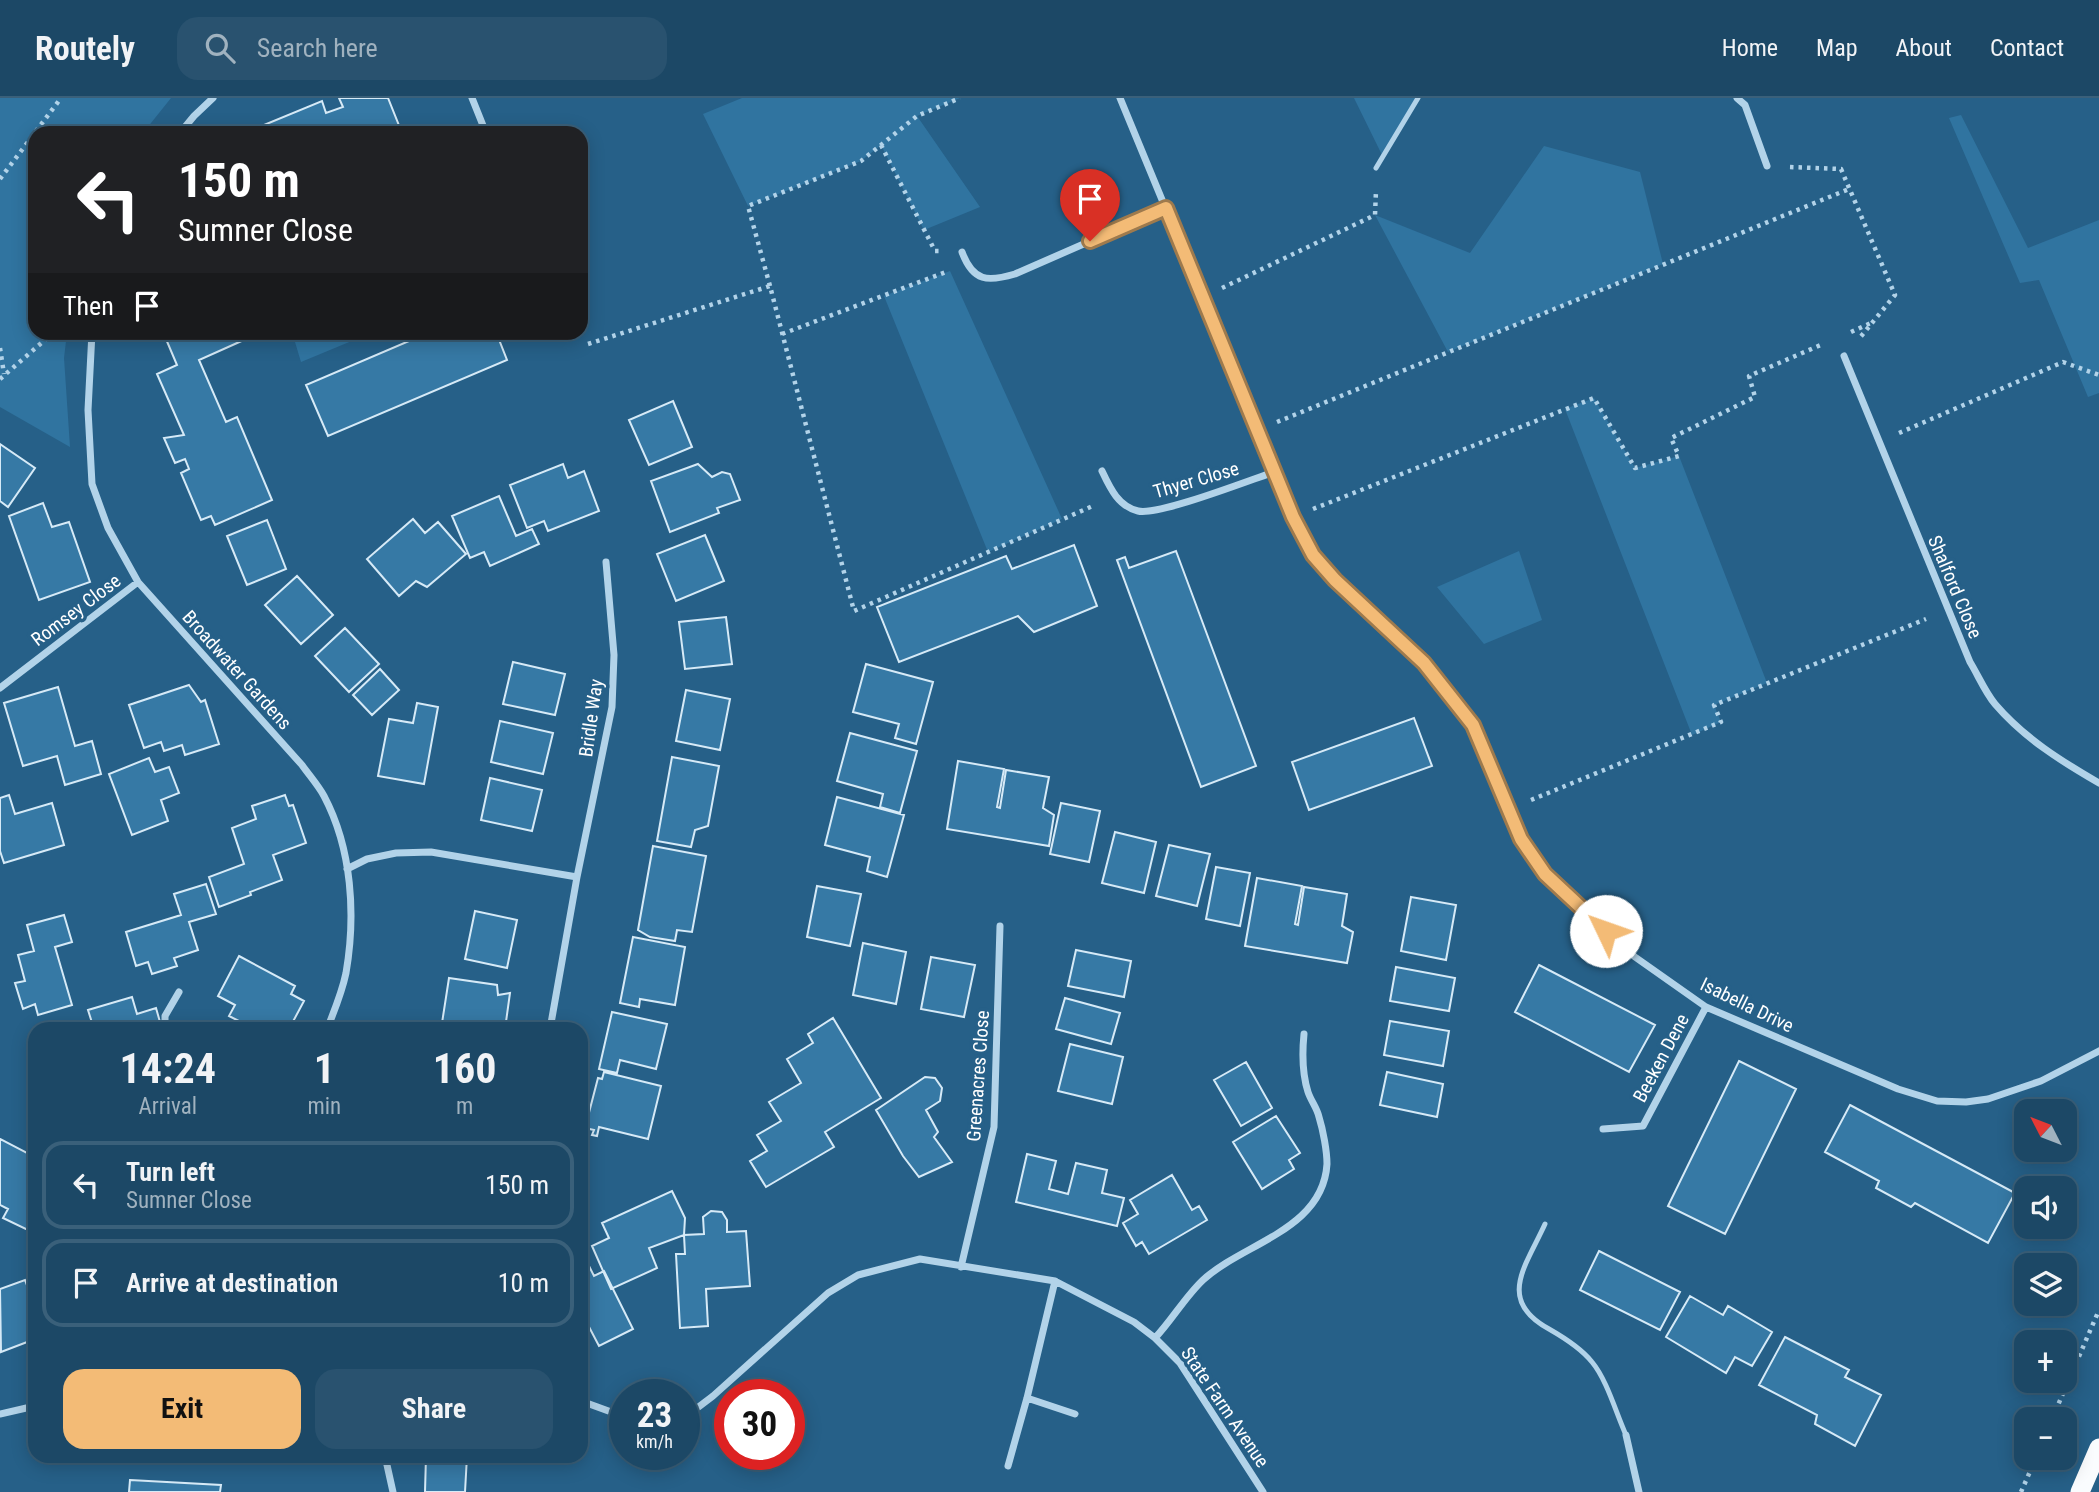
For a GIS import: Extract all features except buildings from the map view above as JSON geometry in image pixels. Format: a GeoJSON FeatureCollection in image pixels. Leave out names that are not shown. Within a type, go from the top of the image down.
{"type":"FeatureCollection","features":[{"type":"Feature","properties":{"kind":"highway"},"geometry":{"type":"LineString","coordinates":[[2080,1492],[2099,1448]]}},
{"type":"Feature","properties":{"kind":"street"},"geometry":{"type":"LineString","coordinates":[[186,126],[214,98]]}},
{"type":"Feature","properties":{"kind":"street"},"geometry":{"type":"LineString","coordinates":[[472,98],[483,126]]}},
{"type":"Feature","properties":{"kind":"street","name":"Isabella Drive"},"geometry":{"type":"LineString","coordinates":[[1121,98],[1293,517],[1313,555],[1335,580],[1424,663],[1473,725],[1521,839],[1545,874],[1635,957],[1706,1007],[1898,1089],[1937,1101],[1966,1102],[1989,1098],[2041,1082],[2087,1060],[2099,1051]]}},
{"type":"Feature","properties":{"kind":"street"},"geometry":{"type":"LineString","coordinates":[[1737,98],[1745,105],[1768,166]]}},
{"type":"Feature","properties":{"kind":"street"},"geometry":{"type":"LineString","coordinates":[[962,252],[967,265],[978,276],[996,280],[1166,208]]}},
{"type":"Feature","properties":{"kind":"street","name":"Broadwater Gardens"},"geometry":{"type":"LineString","coordinates":[[92,340],[88,410],[92,484],[108,528],[138,582],[302,765],[323,794],[339,829],[348,869],[352,921],[346,976],[330,1022]]}},
{"type":"Feature","properties":{"kind":"street","name":"Shalford Close"},"geometry":{"type":"LineString","coordinates":[[1844,356],[1970,662],[1993,702],[2027,736],[2066,764],[2099,783]]}},
{"type":"Feature","properties":{"kind":"street"},"geometry":{"type":"LineString","coordinates":[[1102,471],[1115,496]]}},
{"type":"Feature","properties":{"kind":"street","name":"Thyer Close"},"geometry":{"type":"LineString","coordinates":[[1115,496],[1139,511],[1173,506],[1275,472]]}},
{"type":"Feature","properties":{"kind":"street","name":"Bridle Way"},"geometry":{"type":"LineString","coordinates":[[551,1022],[612,707],[614,655],[606,562]]}},
{"type":"Feature","properties":{"kind":"street","name":"Romsey Close"},"geometry":{"type":"LineString","coordinates":[[0,688],[138,582]]}},
{"type":"Feature","properties":{"kind":"street"},"geometry":{"type":"LineString","coordinates":[[348,869],[367,859],[396,852],[431,852],[578,877]]}},
{"type":"Feature","properties":{"kind":"street","name":"Greenacres Close"},"geometry":{"type":"LineString","coordinates":[[961,1267],[982,1188],[994,1128],[1000,926]]}},
{"type":"Feature","properties":{"kind":"street"},"geometry":{"type":"LineString","coordinates":[[165,1022],[165,1016],[179,992]]}},
{"type":"Feature","properties":{"kind":"street","name":"Beeken Dene"},"geometry":{"type":"LineString","coordinates":[[1604,1129],[1643,1126],[1706,1007]]}},
{"type":"Feature","properties":{"kind":"street"},"geometry":{"type":"LineString","coordinates":[[1155,1338],[1202,1281],[1223,1265],[1301,1218],[1315,1202],[1327,1163],[1319,1116],[1308,1092],[1301,1062],[1304,1034]]}},
{"type":"Feature","properties":{"kind":"street","name":"State Farm Avenue"},"geometry":{"type":"LineString","coordinates":[[700,1406],[828,1293],[858,1275],[920,1259],[1055,1281],[1125,1317],[1155,1338],[1180,1363],[1263,1492]]}},
{"type":"Feature","properties":{"kind":"street"},"geometry":{"type":"LineString","coordinates":[[1008,1466],[1055,1281]]}},
{"type":"Feature","properties":{"kind":"street"},"geometry":{"type":"LineString","coordinates":[[1027,1398],[1075,1414]]}},
{"type":"Feature","properties":{"kind":"street"},"geometry":{"type":"LineString","coordinates":[[588,1404],[609,1411]]}},
{"type":"Feature","properties":{"kind":"street"},"geometry":{"type":"LineString","coordinates":[[0,1414],[28,1408]]}},
{"type":"Feature","properties":{"kind":"street"},"geometry":{"type":"LineString","coordinates":[[1626,1435],[1639,1492]]}},
{"type":"Feature","properties":{"kind":"street"},"geometry":{"type":"LineString","coordinates":[[387,1463],[393,1492]]}},
{"type":"Feature","properties":{"kind":"lane"},"geometry":{"type":"LineString","coordinates":[[1376,169],[1418,98]]}},
{"type":"Feature","properties":{"kind":"lane"},"geometry":{"type":"LineString","coordinates":[[1545,1224],[1519,1280],[1518,1299],[1529,1317],[1565,1338],[1592,1362],[1626,1435]]}},
{"type":"Feature","properties":{"kind":"path"},"geometry":{"type":"LineString","coordinates":[[40,126],[61,98]]}},
{"type":"Feature","properties":{"kind":"path"},"geometry":{"type":"LineString","coordinates":[[960,98],[917,116],[861,161],[748,206],[854,611],[1115,496]]}},
{"type":"Feature","properties":{"kind":"path"},"geometry":{"type":"LineString","coordinates":[[0,179],[28,142]]}},
{"type":"Feature","properties":{"kind":"path"},"geometry":{"type":"LineString","coordinates":[[881,145],[934,251],[962,252]]}},
{"type":"Feature","properties":{"kind":"path"},"geometry":{"type":"LineString","coordinates":[[1768,166],[1841,169],[1895,295],[1844,356]]}},
{"type":"Feature","properties":{"kind":"path"},"geometry":{"type":"LineString","coordinates":[[1203,298],[1376,215],[1376,169]]}},
{"type":"Feature","properties":{"kind":"path"},"geometry":{"type":"LineString","coordinates":[[1257,430],[1849,188]]}},
{"type":"Feature","properties":{"kind":"path"},"geometry":{"type":"LineString","coordinates":[[782,334],[967,265]]}},
{"type":"Feature","properties":{"kind":"path"},"geometry":{"type":"LineString","coordinates":[[568,340],[573,349],[770,286]]}},
{"type":"Feature","properties":{"kind":"path"},"geometry":{"type":"LineString","coordinates":[[1849,332],[1873,322]]}},
{"type":"Feature","properties":{"kind":"path"},"geometry":{"type":"LineString","coordinates":[[2,377],[45,340]]}},
{"type":"Feature","properties":{"kind":"path"},"geometry":{"type":"LineString","coordinates":[[1293,517],[1594,398],[1634,468],[1679,456],[1671,438],[1755,397],[1749,376],[1825,343]]}},
{"type":"Feature","properties":{"kind":"path"},"geometry":{"type":"LineString","coordinates":[[0,348],[2,377]]}},
{"type":"Feature","properties":{"kind":"path"},"geometry":{"type":"LineString","coordinates":[[1879,441],[2063,362],[2099,375]]}},
{"type":"Feature","properties":{"kind":"path"},"geometry":{"type":"LineString","coordinates":[[1508,810],[1721,722],[1714,705],[1948,610]]}},
{"type":"Feature","properties":{"kind":"path"},"geometry":{"type":"LineString","coordinates":[[2057,1407],[2099,1310]]}},
{"type":"Feature","properties":{"kind":"path"},"geometry":{"type":"LineString","coordinates":[[2021,1492],[2031,1470]]}},
{"type":"Feature","properties":{"kind":"shaded area"},"geometry":{"type":"Polygon","coordinates":[[[0,98],[171,98],[149,126],[28,126],[28,340],[66,340],[64,358],[70,447],[0,407],[0,98]]]}},
{"type":"Feature","properties":{"kind":"shaded area"},"geometry":{"type":"Polygon","coordinates":[[[742,98],[960,98],[917,116],[980,207],[924,230],[881,145],[861,161],[748,206],[703,114],[742,98]]]}},
{"type":"Feature","properties":{"kind":"shaded area"},"geometry":{"type":"Polygon","coordinates":[[[1354,98],[1418,98],[1383,157],[1354,98]]]}},
{"type":"Feature","properties":{"kind":"shaded area"},"geometry":{"type":"Polygon","coordinates":[[[1961,115],[2028,248],[2099,220],[2099,393],[2088,397],[2039,280],[2020,283],[1949,118],[1961,115]]]}},
{"type":"Feature","properties":{"kind":"shaded area"},"geometry":{"type":"Polygon","coordinates":[[[1544,146],[1640,172],[1663,264],[1448,352],[1375,215],[1470,253],[1544,146]]]}},
{"type":"Feature","properties":{"kind":"shaded area"},"geometry":{"type":"Polygon","coordinates":[[[950,271],[1062,519],[988,552],[884,296],[950,271]]]}},
{"type":"Feature","properties":{"kind":"shaded area"},"geometry":{"type":"Polygon","coordinates":[[[294,340],[354,340],[301,362],[294,340]]]}},
{"type":"Feature","properties":{"kind":"shaded area"},"geometry":{"type":"Polygon","coordinates":[[[1594,398],[1635,468],[1679,456],[1767,683],[1714,705],[1721,722],[1692,735],[1565,409],[1594,398]]]}},
{"type":"Feature","properties":{"kind":"shaded area"},"geometry":{"type":"Polygon","coordinates":[[[1519,551],[1542,620],[1484,644],[1437,587],[1519,551]]]}},
{"type":"Feature","properties":{"kind":"route"},"geometry":{"type":"LineString","coordinates":[[1090,241],[1166,208],[1293,517],[1313,555],[1335,580],[1424,663],[1473,725],[1521,839],[1545,874],[1606,931]]}}]}
